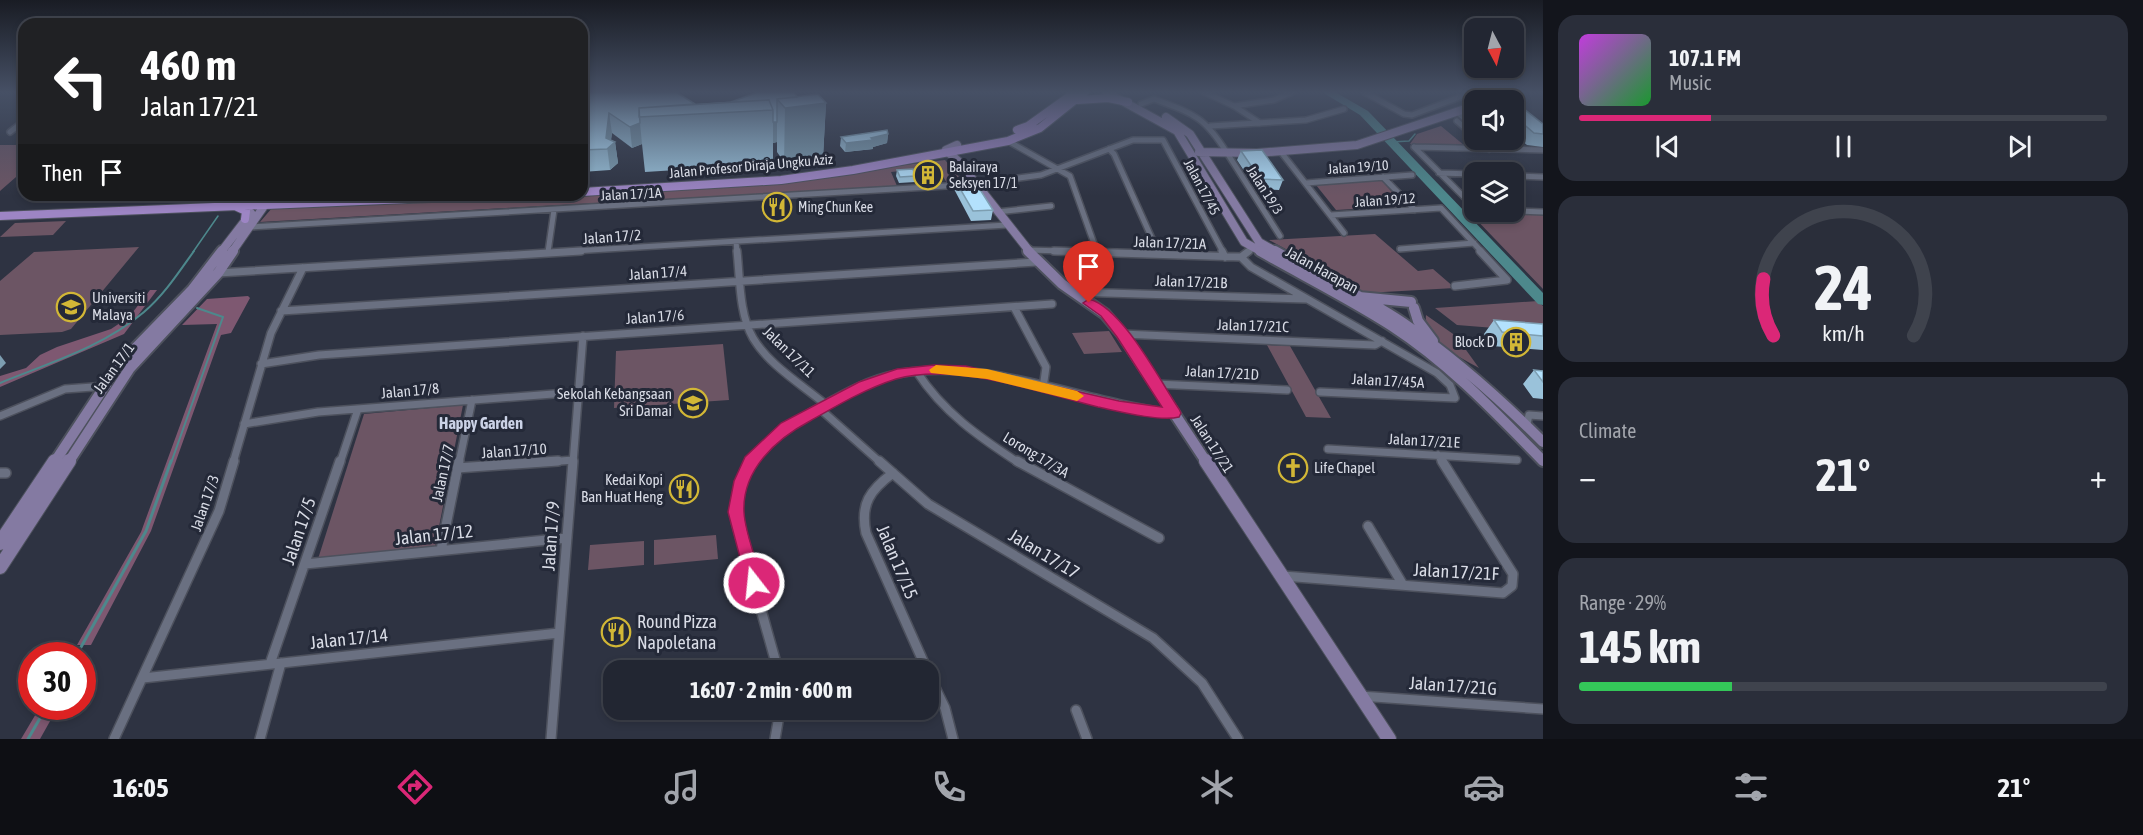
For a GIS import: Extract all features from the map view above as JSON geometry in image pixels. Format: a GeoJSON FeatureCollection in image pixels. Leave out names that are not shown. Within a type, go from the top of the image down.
{"type":"FeatureCollection","features":[{"type":"Feature","properties":{"kind":"main road","name":"Jalan Profesor Diraja Ungku Aziz"},"geometry":{"type":"LineString","coordinates":[[588,192],[781,180],[947,152],[1027,126]]}},
{"type":"Feature","properties":{"kind":"main road","name":"Jalan Profesor Diraja Ungku Aziz"},"geometry":{"type":"LineString","coordinates":[[588,186],[797,172],[1008,141],[1041,126]]}},
{"type":"Feature","properties":{"kind":"main road","name":"Jalan Harapan"},"geometry":{"type":"LineString","coordinates":[[1169,126],[1177,131],[1244,242],[1392,326],[1424,349],[1480,397],[1543,461]]}},
{"type":"Feature","properties":{"kind":"main road","name":"Jalan Harapan"},"geometry":{"type":"LineString","coordinates":[[1181,126],[1187,130],[1259,242],[1401,322],[1439,349],[1528,420],[1543,442]]}},
{"type":"Feature","properties":{"kind":"main road"},"geometry":{"type":"LineString","coordinates":[[1191,154],[1281,152],[1349,147],[1417,126]]}},
{"type":"Feature","properties":{"kind":"main road"},"geometry":{"type":"LineString","coordinates":[[959,162],[960,147]]}},
{"type":"Feature","properties":{"kind":"main road","name":"Jalan 17/21"},"geometry":{"type":"LineString","coordinates":[[947,152],[959,162],[1037,262],[1073,292],[1105,314],[1122,334],[1389,739]]}},
{"type":"Feature","properties":{"kind":"main road"},"geometry":{"type":"LineString","coordinates":[[0,216],[230,206],[276,201]]}},
{"type":"Feature","properties":{"kind":"main road"},"geometry":{"type":"LineString","coordinates":[[0,209],[289,201]]}},
{"type":"Feature","properties":{"kind":"main road","name":"Jalan 17/1"},"geometry":{"type":"LineString","coordinates":[[0,543],[104,386],[132,350],[205,275],[263,202]]}},
{"type":"Feature","properties":{"kind":"main road"},"geometry":{"type":"LineString","coordinates":[[230,206],[241,207],[246,211],[247,223]]}},
{"type":"Feature","properties":{"kind":"main road","name":"Jalan 17/1"},"geometry":{"type":"LineString","coordinates":[[0,567],[118,385],[143,352],[218,273],[247,223]]}},
{"type":"Feature","properties":{"kind":"main road"},"geometry":{"type":"LineString","coordinates":[[1356,297],[1412,305],[1418,321],[1439,349]]}},
{"type":"Feature","properties":{"kind":"street"},"geometry":{"type":"LineString","coordinates":[[10,132],[17,126]]}},
{"type":"Feature","properties":{"kind":"street","name":"Jalan 19/3"},"geometry":{"type":"LineString","coordinates":[[1210,126],[1280,236]]}},
{"type":"Feature","properties":{"kind":"street","name":"Jalan 17/45"},"geometry":{"type":"LineString","coordinates":[[976,184],[1027,179],[1133,140],[1163,140],[1226,257]]}},
{"type":"Feature","properties":{"kind":"street"},"geometry":{"type":"LineString","coordinates":[[1008,141],[1060,168],[1072,179],[1097,252]]}},
{"type":"Feature","properties":{"kind":"street"},"geometry":{"type":"LineString","coordinates":[[1464,148],[1414,147],[1464,197]]}},
{"type":"Feature","properties":{"kind":"street"},"geometry":{"type":"LineString","coordinates":[[1109,149],[1114,154],[1159,254]]}},
{"type":"Feature","properties":{"kind":"street"},"geometry":{"type":"LineString","coordinates":[[1524,150],[1543,150]]}},
{"type":"Feature","properties":{"kind":"street"},"geometry":{"type":"LineString","coordinates":[[1281,152],[1344,233]]}},
{"type":"Feature","properties":{"kind":"street"},"geometry":{"type":"LineString","coordinates":[[1439,173],[1464,174]]}},
{"type":"Feature","properties":{"kind":"street","name":"Jalan 19/10"},"geometry":{"type":"LineString","coordinates":[[1306,183],[1412,175]]}},
{"type":"Feature","properties":{"kind":"street"},"geometry":{"type":"LineString","coordinates":[[1524,176],[1543,177]]}},
{"type":"Feature","properties":{"kind":"street"},"geometry":{"type":"LineString","coordinates":[[1383,177],[1415,210]]}},
{"type":"Feature","properties":{"kind":"street","name":"Jalan 17/1A"},"geometry":{"type":"LineString","coordinates":[[247,223],[554,210],[976,184]]}},
{"type":"Feature","properties":{"kind":"street"},"geometry":{"type":"LineString","coordinates":[[997,212],[1051,206]]}},
{"type":"Feature","properties":{"kind":"street","name":"Jalan 19/12"},"geometry":{"type":"LineString","coordinates":[[1331,215],[1441,208],[1474,243]]}},
{"type":"Feature","properties":{"kind":"street"},"geometry":{"type":"LineString","coordinates":[[549,253],[554,210]]}},
{"type":"Feature","properties":{"kind":"street"},"geometry":{"type":"LineString","coordinates":[[1524,211],[1543,212]]}},
{"type":"Feature","properties":{"kind":"street","name":"Jalan 17/2"},"geometry":{"type":"LineString","coordinates":[[218,273],[1007,225]]}},
{"type":"Feature","properties":{"kind":"street","name":"Jalan 17/11"},"geometry":{"type":"LineString","coordinates":[[736,242],[748,324],[753,338],[822,406]]}},
{"type":"Feature","properties":{"kind":"street"},"geometry":{"type":"LineString","coordinates":[[1400,249],[1474,243],[1507,280],[1455,286]]}},
{"type":"Feature","properties":{"kind":"street"},"geometry":{"type":"LineString","coordinates":[[1253,248],[1241,257],[1251,267],[1382,341]]}},
{"type":"Feature","properties":{"kind":"street","name":"Jalan 17/21A"},"geometry":{"type":"LineString","coordinates":[[1027,250],[1241,257]]}},
{"type":"Feature","properties":{"kind":"street","name":"Jalan 17/4"},"geometry":{"type":"LineString","coordinates":[[281,311],[1037,262]]}},
{"type":"Feature","properties":{"kind":"street","name":"Jalan 17/3"},"geometry":{"type":"LineString","coordinates":[[114,739],[219,510],[261,364],[281,311],[303,268]]}},
{"type":"Feature","properties":{"kind":"street","name":"Jalan 17/21B"},"geometry":{"type":"LineString","coordinates":[[1073,292],[1308,299]]}},
{"type":"Feature","properties":{"kind":"street","name":"Jalan 17/6"},"geometry":{"type":"LineString","coordinates":[[261,364],[319,355],[1052,304]]}},
{"type":"Feature","properties":{"kind":"street"},"geometry":{"type":"LineString","coordinates":[[1014,307],[1046,367],[1043,388]]}},
{"type":"Feature","properties":{"kind":"street","name":"Jalan 17/21C"},"geometry":{"type":"LineString","coordinates":[[1122,334],[1375,345],[1382,341]]}},
{"type":"Feature","properties":{"kind":"street","name":"Jalan 17/9"},"geometry":{"type":"LineString","coordinates":[[551,739],[583,336]]}},
{"type":"Feature","properties":{"kind":"street","name":"Jalan 17/45A"},"geometry":{"type":"LineString","coordinates":[[1320,392],[1455,398],[1450,386],[1437,373],[1382,341]]}},
{"type":"Feature","properties":{"kind":"street"},"geometry":{"type":"LineString","coordinates":[[775,660],[737,523],[737,500],[753,457],[786,427],[822,406],[877,380],[917,372],[966,371],[1119,406],[1174,413]]}},
{"type":"Feature","properties":{"kind":"street","name":"Lorong 17/3A"},"geometry":{"type":"LineString","coordinates":[[917,372],[930,394],[980,436],[1043,476],[1159,538]]}},
{"type":"Feature","properties":{"kind":"street","name":"Jalan 17/21D"},"geometry":{"type":"LineString","coordinates":[[1155,384],[1287,390]]}},
{"type":"Feature","properties":{"kind":"street"},"geometry":{"type":"LineString","coordinates":[[0,416],[51,393],[118,385]]}},
{"type":"Feature","properties":{"kind":"street","name":"Jalan 17/8"},"geometry":{"type":"LineString","coordinates":[[244,424],[303,414],[579,392]]}},
{"type":"Feature","properties":{"kind":"street","name":"Jalan 17/7"},"geometry":{"type":"LineString","coordinates":[[441,550],[472,400]]}},
{"type":"Feature","properties":{"kind":"street","name":"Jalan 17/17"},"geometry":{"type":"LineString","coordinates":[[822,406],[928,504],[1154,638],[1169,650],[1200,678],[1221,705],[1238,739]]}},
{"type":"Feature","properties":{"kind":"street","name":"Jalan 17/5"},"geometry":{"type":"LineString","coordinates":[[270,664],[358,409]]}},
{"type":"Feature","properties":{"kind":"street"},"geometry":{"type":"LineString","coordinates":[[1528,420],[1543,417]]}},
{"type":"Feature","properties":{"kind":"street","name":"Jalan 17/21E"},"geometry":{"type":"LineString","coordinates":[[1328,448],[1517,460]]}},
{"type":"Feature","properties":{"kind":"street","name":"Jalan 17/21F"},"geometry":{"type":"LineString","coordinates":[[1280,575],[1503,593],[1512,586],[1513,574],[1438,455]]}},
{"type":"Feature","properties":{"kind":"street","name":"Jalan 17/10"},"geometry":{"type":"LineString","coordinates":[[458,468],[573,460]]}},
{"type":"Feature","properties":{"kind":"street","name":"Jalan 17/15"},"geometry":{"type":"LineString","coordinates":[[893,473],[874,487],[865,501],[861,516],[866,533],[923,660]]}},
{"type":"Feature","properties":{"kind":"street"},"geometry":{"type":"LineString","coordinates":[[1368,526],[1403,585]]}},
{"type":"Feature","properties":{"kind":"street","name":"Jalan 17/12"},"geometry":{"type":"LineString","coordinates":[[305,564],[567,538]]}},
{"type":"Feature","properties":{"kind":"street","name":"Jalan 17/14"},"geometry":{"type":"LineString","coordinates":[[143,678],[560,633]]}},
{"type":"Feature","properties":{"kind":"street"},"geometry":{"type":"LineString","coordinates":[[260,739],[281,663]]}},
{"type":"Feature","properties":{"kind":"street","name":"Jalan 17/15"},"geometry":{"type":"LineString","coordinates":[[939,695],[945,708],[953,739]]}},
{"type":"Feature","properties":{"kind":"street","name":"Jalan 17/21G"},"geometry":{"type":"LineString","coordinates":[[1360,696],[1543,709]]}},
{"type":"Feature","properties":{"kind":"street"},"geometry":{"type":"LineString","coordinates":[[1076,710],[1087,739]]}},
{"type":"Feature","properties":{"kind":"street"},"geometry":{"type":"LineString","coordinates":[[775,739],[778,720]]}},
{"type":"Feature","properties":{"kind":"shaded area"},"geometry":{"type":"Polygon","coordinates":[[[1442,126],[1464,146],[1410,144],[1417,134],[1442,126]]]}},
{"type":"Feature","properties":{"kind":"shaded area"},"geometry":{"type":"Polygon","coordinates":[[[0,145],[18,145],[18,175],[0,191],[0,145]]]}},
{"type":"Feature","properties":{"kind":"shaded area"},"geometry":{"type":"Polygon","coordinates":[[[945,160],[963,182],[947,183],[937,167],[891,172],[897,186],[260,222],[272,208],[465,201],[588,201],[588,196],[735,186],[945,160]]]}},
{"type":"Feature","properties":{"kind":"shaded area"},"geometry":{"type":"Polygon","coordinates":[[[1381,180],[1405,206],[1336,210],[1316,185],[1381,180]]]}},
{"type":"Feature","properties":{"kind":"shaded area"},"geometry":{"type":"Polygon","coordinates":[[[1524,214],[1543,215],[1543,289],[1479,222],[1524,222],[1524,214]]]}},
{"type":"Feature","properties":{"kind":"shaded area"},"geometry":{"type":"Polygon","coordinates":[[[66,221],[53,235],[0,237],[15,223],[66,221]]]}},
{"type":"Feature","properties":{"kind":"shaded area"},"geometry":{"type":"Polygon","coordinates":[[[1375,234],[1418,271],[1433,269],[1455,288],[1366,293],[1269,240],[1375,234]]]}},
{"type":"Feature","properties":{"kind":"shaded area"},"geometry":{"type":"Polygon","coordinates":[[[139,247],[71,329],[62,332],[0,335],[0,281],[34,252],[139,247]]]}},
{"type":"Feature","properties":{"kind":"shaded area"},"geometry":{"type":"Polygon","coordinates":[[[150,290],[157,290],[124,334],[0,387],[0,376],[26,368],[40,355],[111,329],[129,317],[150,290]]]}},
{"type":"Feature","properties":{"kind":"shaded area"},"geometry":{"type":"Polygon","coordinates":[[[248,296],[250,298],[231,333],[221,335],[151,531],[93,642],[79,642],[141,532],[217,324],[182,325],[207,299],[248,296]]]}},
{"type":"Feature","properties":{"kind":"shaded area"},"geometry":{"type":"Polygon","coordinates":[[[1538,301],[1543,306],[1543,332],[1457,325],[1435,308],[1538,301]]]}},
{"type":"Feature","properties":{"kind":"shaded area"},"geometry":{"type":"Polygon","coordinates":[[[1426,315],[1456,336],[1479,368],[1437,340],[1430,332],[1426,315]]]}},
{"type":"Feature","properties":{"kind":"shaded area"},"geometry":{"type":"Polygon","coordinates":[[[1109,331],[1122,352],[1084,354],[1072,333],[1109,331]]]}},
{"type":"Feature","properties":{"kind":"shaded area"},"geometry":{"type":"Polygon","coordinates":[[[723,344],[729,400],[614,408],[616,351],[723,344]]]}},
{"type":"Feature","properties":{"kind":"shaded area"},"geometry":{"type":"Polygon","coordinates":[[[1267,345],[1290,346],[1331,418],[1306,417],[1267,345]]]}},
{"type":"Feature","properties":{"kind":"shaded area"},"geometry":{"type":"Polygon","coordinates":[[[463,405],[435,547],[318,559],[364,414],[463,405]]]}},
{"type":"Feature","properties":{"kind":"shaded area"},"geometry":{"type":"Polygon","coordinates":[[[716,535],[718,559],[654,565],[654,540],[716,535]]]}},
{"type":"Feature","properties":{"kind":"shaded area"},"geometry":{"type":"Polygon","coordinates":[[[644,541],[644,565],[588,570],[590,545],[644,541]]]}},
{"type":"Feature","properties":{"kind":"shaded area"},"geometry":{"type":"Polygon","coordinates":[[[32,720],[51,720],[40,739],[21,739],[32,720]]]}},
{"type":"Feature","properties":{"kind":"building"},"geometry":{"type":"Polygon","coordinates":[[[588,126],[607,126],[606,138],[615,142],[607,149],[588,150],[588,126]]]}},
{"type":"Feature","properties":{"kind":"building"},"geometry":{"type":"Polygon","coordinates":[[[1526,126],[1543,126],[1543,134],[1534,133],[1526,126]]]}},
{"type":"Feature","properties":{"kind":"building"},"geometry":{"type":"Polygon","coordinates":[[[887,130],[888,134],[871,138],[873,140],[846,143],[841,137],[887,130]]]}},
{"type":"Feature","properties":{"kind":"building"},"geometry":{"type":"Polygon","coordinates":[[[1262,150],[1283,180],[1260,179],[1241,151],[1262,150]]]}},
{"type":"Feature","properties":{"kind":"building"},"geometry":{"type":"Polygon","coordinates":[[[939,165],[942,172],[919,173],[917,166],[939,165]]]}},
{"type":"Feature","properties":{"kind":"building"},"geometry":{"type":"Polygon","coordinates":[[[913,169],[915,176],[900,177],[897,170],[913,169]]]}},
{"type":"Feature","properties":{"kind":"building"},"geometry":{"type":"Polygon","coordinates":[[[955,180],[974,180],[993,210],[973,211],[955,180]]]}},
{"type":"Feature","properties":{"kind":"building"},"geometry":{"type":"Polygon","coordinates":[[[1494,320],[1543,324],[1543,336],[1502,332],[1494,320]]]}},
{"type":"Feature","properties":{"kind":"building"},"geometry":{"type":"Polygon","coordinates":[[[1534,370],[1543,371],[1543,382],[1534,370]]]}},
{"type":"Feature","properties":{"kind":"waterway"},"geometry":{"type":"LineString","coordinates":[[1377,126],[1543,301]]}},
{"type":"Feature","properties":{"kind":"waterway"},"geometry":{"type":"LineString","coordinates":[[1391,142],[1409,141],[1415,134]]}},
{"type":"Feature","properties":{"kind":"waterway"},"geometry":{"type":"LineString","coordinates":[[193,252],[218,216]]}},
{"type":"Feature","properties":{"kind":"waterway"},"geometry":{"type":"LineString","coordinates":[[0,383],[93,345],[128,324],[158,298],[194,251]]}},
{"type":"Feature","properties":{"kind":"waterway"},"geometry":{"type":"LineString","coordinates":[[171,463],[223,317],[197,308]]}},
{"type":"Feature","properties":{"kind":"waterway"},"geometry":{"type":"LineString","coordinates":[[84,642],[146,531],[171,461]]}},
{"type":"Feature","properties":{"kind":"waterway"},"geometry":{"type":"LineString","coordinates":[[28,739],[39,720]]}},
{"type":"Feature","properties":{"kind":"slow traffic"},"geometry":{"type":"LineString","coordinates":[[936,370],[987,374],[1077,396]]}},
{"type":"Feature","properties":{"kind":"place","name":"Balairaya Seksyen 17/1"},"geometry":{"type":"Point","coordinates":[928,175]}},
{"type":"Feature","properties":{"kind":"place","name":"Ming Chun Kee"},"geometry":{"type":"Point","coordinates":[777,207]}},
{"type":"Feature","properties":{"kind":"place","name":"Universiti Malaya"},"geometry":{"type":"Point","coordinates":[71,307]}},
{"type":"Feature","properties":{"kind":"place","name":"Block D"},"geometry":{"type":"Point","coordinates":[1516,342]}},
{"type":"Feature","properties":{"kind":"place","name":"Sekolah Kebangsaan Sri Damai"},"geometry":{"type":"Point","coordinates":[693,403]}},
{"type":"Feature","properties":{"kind":"place","name":"Life Chapel"},"geometry":{"type":"Point","coordinates":[1293,468]}},
{"type":"Feature","properties":{"kind":"place","name":"Kedai Kopi Ban Huat Heng"},"geometry":{"type":"Point","coordinates":[684,489]}},
{"type":"Feature","properties":{"kind":"place","name":"Round Pizza Napoletana"},"geometry":{"type":"Point","coordinates":[616,632]}},
{"type":"Feature","properties":{"kind":"district","name":"Happy Garden"},"geometry":{"type":"Point","coordinates":[481,423]}},
{"type":"Feature","properties":{"kind":"route"},"geometry":{"type":"LineString","coordinates":[[754,583],[736,512],[742,481],[753,457],[786,427],[864,385],[897,374],[934,370],[966,371],[1007,378],[1119,406],[1174,413],[1122,334],[1105,314],[1089,303]]}}]}
